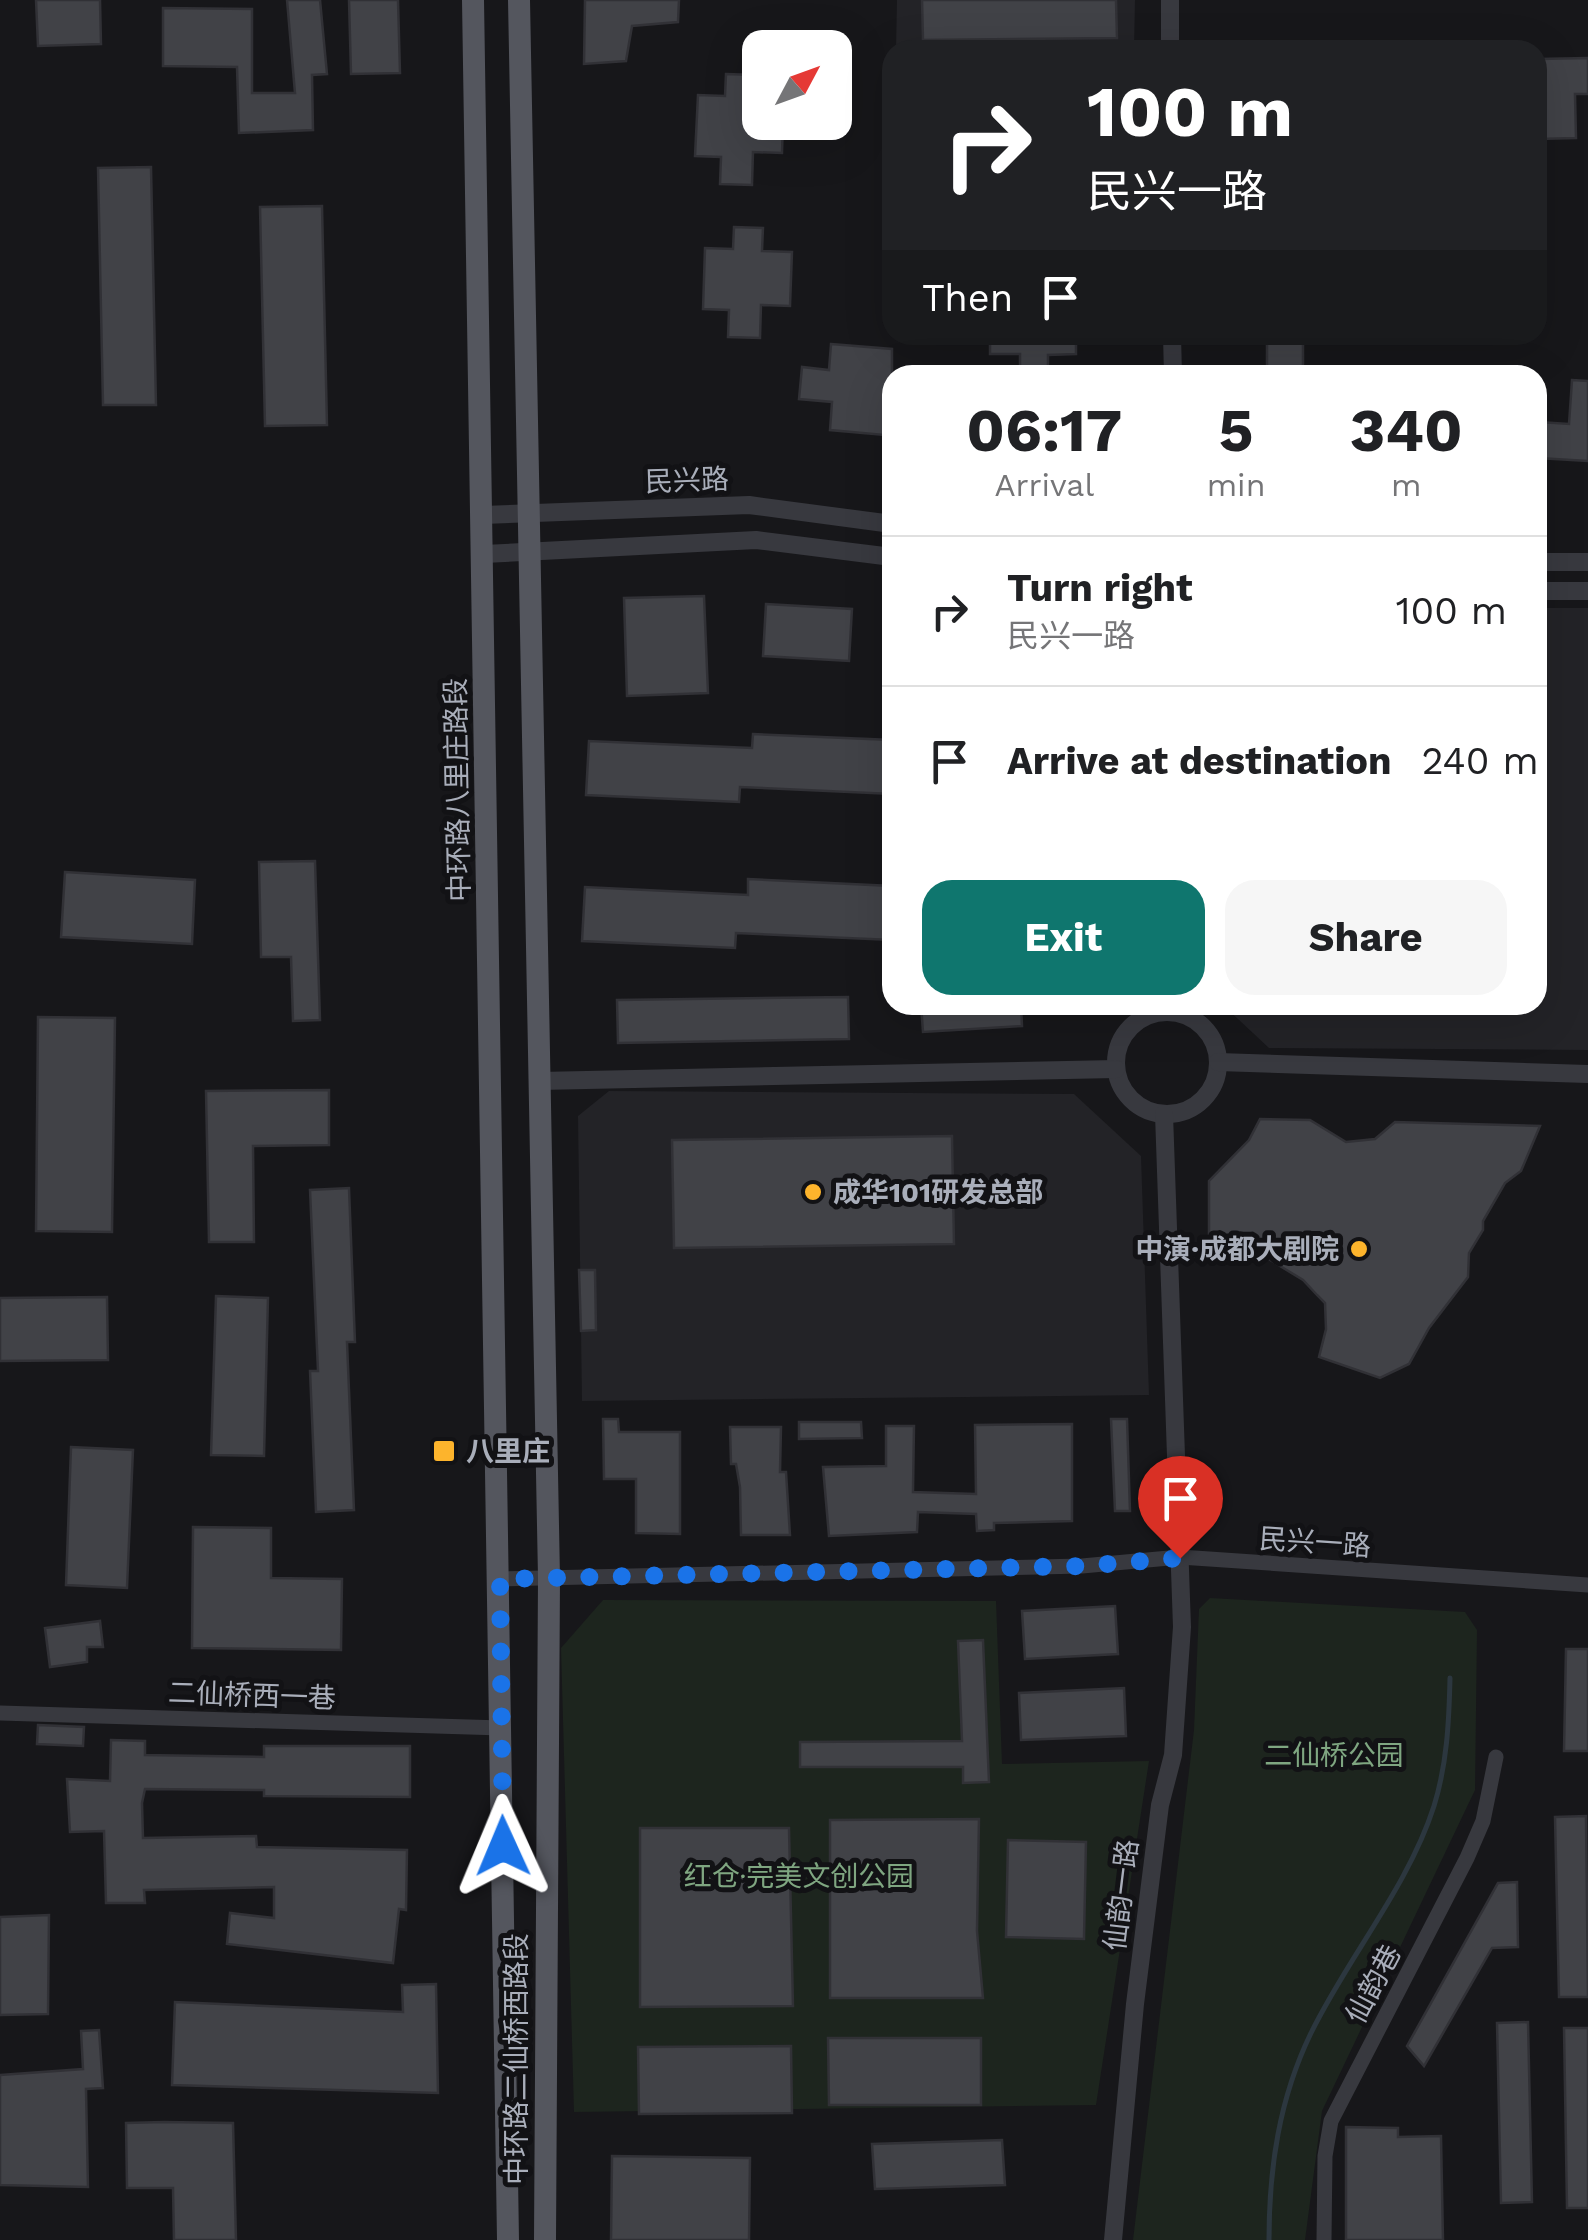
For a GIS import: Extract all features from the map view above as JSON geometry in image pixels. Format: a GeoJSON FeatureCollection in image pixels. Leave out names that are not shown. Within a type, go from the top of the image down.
{"type":"FeatureCollection","features":[{"type":"Feature","properties":{"kind":"main road","name":"中环路八里庄路段"},"geometry":{"type":"LineString","coordinates":[[473,0],[500,1579]]}},
{"type":"Feature","properties":{"kind":"main road"},"geometry":{"type":"LineString","coordinates":[[519,0],[549,1578]]}},
{"type":"Feature","properties":{"kind":"main road","name":"中环路二仙桥西路段"},"geometry":{"type":"LineString","coordinates":[[545,2240],[549,1578]]}},
{"type":"Feature","properties":{"kind":"main road","name":"中环路二仙桥西路段"},"geometry":{"type":"LineString","coordinates":[[500,1579],[508,2240]]}},
{"type":"Feature","properties":{"kind":"street"},"geometry":{"type":"LineString","coordinates":[[1170,0],[1170,40]]}},
{"type":"Feature","properties":{"kind":"street","name":"民兴路"},"geometry":{"type":"LineString","coordinates":[[483,516],[749,505],[882,523]]}},
{"type":"Feature","properties":{"kind":"street"},"geometry":{"type":"LineString","coordinates":[[484,554],[756,540],[882,556]]}},
{"type":"Feature","properties":{"kind":"street"},"geometry":{"type":"LineString","coordinates":[[1547,562],[1588,562]]}},
{"type":"Feature","properties":{"kind":"street"},"geometry":{"type":"LineString","coordinates":[[1547,591],[1588,591]]}},
{"type":"Feature","properties":{"kind":"street"},"geometry":{"type":"LineString","coordinates":[[1151,1015],[1123,1034],[1116,1069],[1132,1100],[1164,1114],[1198,1104],[1216,1078],[1216,1046],[1196,1020],[1184,1015]]}},
{"type":"Feature","properties":{"kind":"street"},"geometry":{"type":"LineString","coordinates":[[1218,1062],[1588,1074]]}},
{"type":"Feature","properties":{"kind":"street"},"geometry":{"type":"LineString","coordinates":[[539,1080],[1116,1069]]}},
{"type":"Feature","properties":{"kind":"street","name":"仙韵一路"},"geometry":{"type":"LineString","coordinates":[[1113,2240],[1135,2004],[1160,1806],[1172,1756],[1182,1627],[1164,1114]]}},
{"type":"Feature","properties":{"kind":"street","name":"民兴一路"},"geometry":{"type":"LineString","coordinates":[[500,1579],[1082,1566],[1180,1558],[1588,1585]]}},
{"type":"Feature","properties":{"kind":"street","name":"二仙桥西一巷"},"geometry":{"type":"LineString","coordinates":[[0,1713],[502,1728]]}},
{"type":"Feature","properties":{"kind":"street","name":"仙韵巷"},"geometry":{"type":"LineString","coordinates":[[1324,2240],[1325,2156],[1331,2121],[1467,1858],[1483,1820],[1496,1757]]}},
{"type":"Feature","properties":{"kind":"shaded area"},"geometry":{"type":"Polygon","coordinates":[[[897,0],[1135,0],[1134,40],[896,40],[897,0]]]}},
{"type":"Feature","properties":{"kind":"shaded area"},"geometry":{"type":"Polygon","coordinates":[[[1547,608],[1588,608],[1588,1050],[1269,1048],[1234,1015],[1547,1015],[1547,608]]]}},
{"type":"Feature","properties":{"kind":"shaded area"},"geometry":{"type":"Polygon","coordinates":[[[609,1091],[1074,1094],[1141,1156],[1149,1395],[582,1401],[578,1116],[609,1091]]]}},
{"type":"Feature","properties":{"kind":"green space","name":"二仙桥公园"},"geometry":{"type":"Polygon","coordinates":[[[1210,1598],[1465,1612],[1477,1630],[1475,1790],[1322,2111],[1305,2240],[1133,2240],[1194,1730],[1199,1609],[1210,1598]]]}},
{"type":"Feature","properties":{"kind":"green space","name":"红仓·完美文创公园"},"geometry":{"type":"Polygon","coordinates":[[[603,1600],[996,1601],[1002,1764],[1149,1761],[1096,2105],[574,2112],[561,1648],[603,1600]]]}},
{"type":"Feature","properties":{"kind":"building"},"geometry":{"type":"Polygon","coordinates":[[[36,0],[100,0],[101,44],[38,46],[36,0]]]}},
{"type":"Feature","properties":{"kind":"building"},"geometry":{"type":"Polygon","coordinates":[[[287,0],[320,0],[327,74],[312,75],[313,130],[239,133],[237,67],[163,66],[163,8],[252,9],[252,93],[295,93],[287,0]]]}},
{"type":"Feature","properties":{"kind":"building"},"geometry":{"type":"Polygon","coordinates":[[[349,0],[398,0],[400,73],[351,74],[349,0]]]}},
{"type":"Feature","properties":{"kind":"building"},"geometry":{"type":"Polygon","coordinates":[[[585,0],[679,0],[678,22],[632,26],[626,61],[584,64],[585,0]]]}},
{"type":"Feature","properties":{"kind":"building"},"geometry":{"type":"Polygon","coordinates":[[[922,0],[1116,0],[1117,38],[923,40],[922,0]]]}},
{"type":"Feature","properties":{"kind":"building"},"geometry":{"type":"Polygon","coordinates":[[[1588,58],[1588,94],[1575,94],[1576,138],[1547,139],[1547,59],[1588,58]]]}},
{"type":"Feature","properties":{"kind":"building"},"geometry":{"type":"Polygon","coordinates":[[[726,74],[742,75],[742,140],[782,140],[782,153],[753,152],[752,185],[720,184],[721,157],[695,156],[698,95],[725,96],[726,74]]]}},
{"type":"Feature","properties":{"kind":"building"},"geometry":{"type":"Polygon","coordinates":[[[151,167],[156,405],[103,405],[98,168],[151,167]]]}},
{"type":"Feature","properties":{"kind":"building"},"geometry":{"type":"Polygon","coordinates":[[[322,206],[327,425],[265,426],[260,207],[322,206]]]}},
{"type":"Feature","properties":{"kind":"building"},"geometry":{"type":"Polygon","coordinates":[[[734,227],[763,228],[762,251],[792,252],[790,306],[761,305],[760,338],[728,337],[729,310],[703,309],[705,248],[733,249],[734,227]]]}},
{"type":"Feature","properties":{"kind":"building"},"geometry":{"type":"Polygon","coordinates":[[[831,344],[892,349],[892,365],[882,365],[882,435],[830,430],[832,402],[799,399],[802,367],[829,370],[831,344]]]}},
{"type":"Feature","properties":{"kind":"building"},"geometry":{"type":"Polygon","coordinates":[[[990,345],[1076,345],[1076,354],[1048,355],[1048,365],[1020,365],[1020,354],[990,354],[990,345]]]}},
{"type":"Feature","properties":{"kind":"building"},"geometry":{"type":"Polygon","coordinates":[[[1267,345],[1303,345],[1303,365],[1267,365],[1267,345]]]}},
{"type":"Feature","properties":{"kind":"building"},"geometry":{"type":"Polygon","coordinates":[[[1572,380],[1588,381],[1588,461],[1547,459],[1547,422],[1569,424],[1572,380]]]}},
{"type":"Feature","properties":{"kind":"building"},"geometry":{"type":"Polygon","coordinates":[[[704,596],[708,693],[627,696],[624,598],[704,596]]]}},
{"type":"Feature","properties":{"kind":"building"},"geometry":{"type":"Polygon","coordinates":[[[766,604],[852,609],[849,661],[763,656],[766,604]]]}},
{"type":"Feature","properties":{"kind":"building"},"geometry":{"type":"Polygon","coordinates":[[[753,734],[882,740],[882,794],[740,787],[739,802],[586,795],[589,741],[752,748],[753,734]]]}},
{"type":"Feature","properties":{"kind":"building"},"geometry":{"type":"Polygon","coordinates":[[[315,861],[320,1020],[293,1021],[291,957],[261,957],[259,862],[315,861]]]}},
{"type":"Feature","properties":{"kind":"building"},"geometry":{"type":"Polygon","coordinates":[[[65,872],[195,880],[192,944],[61,937],[65,872]]]}},
{"type":"Feature","properties":{"kind":"building"},"geometry":{"type":"Polygon","coordinates":[[[748,879],[882,886],[882,940],[736,933],[735,948],[582,941],[585,887],[748,895],[748,879]]]}},
{"type":"Feature","properties":{"kind":"building"},"geometry":{"type":"Polygon","coordinates":[[[848,997],[849,1039],[618,1043],[617,1000],[848,997]]]}},
{"type":"Feature","properties":{"kind":"building"},"geometry":{"type":"Polygon","coordinates":[[[922,1015],[1021,1015],[1022,1026],[923,1032],[922,1015]]]}},
{"type":"Feature","properties":{"kind":"building"},"geometry":{"type":"Polygon","coordinates":[[[38,1017],[115,1018],[112,1232],[36,1231],[38,1017]]]}},
{"type":"Feature","properties":{"kind":"building"},"geometry":{"type":"Polygon","coordinates":[[[329,1090],[329,1145],[253,1146],[254,1242],[209,1242],[206,1091],[329,1090]]]}},
{"type":"Feature","properties":{"kind":"building","name":"中演·成都大剧院"},"geometry":{"type":"Polygon","coordinates":[[[1260,1119],[1310,1120],[1346,1142],[1375,1139],[1395,1122],[1540,1126],[1521,1171],[1505,1183],[1483,1221],[1483,1230],[1469,1253],[1468,1277],[1429,1328],[1409,1364],[1380,1378],[1319,1357],[1326,1329],[1325,1303],[1303,1280],[1262,1255],[1237,1244],[1209,1240],[1209,1181],[1249,1140],[1260,1119]]]}},
{"type":"Feature","properties":{"kind":"building","name":"成华101研发总部"},"geometry":{"type":"Polygon","coordinates":[[[952,1136],[954,1244],[674,1248],[672,1140],[952,1136]]]}},
{"type":"Feature","properties":{"kind":"building"},"geometry":{"type":"Polygon","coordinates":[[[349,1188],[355,1342],[347,1342],[354,1510],[316,1512],[310,1371],[318,1371],[310,1190],[349,1188]]]}},
{"type":"Feature","properties":{"kind":"building"},"geometry":{"type":"Polygon","coordinates":[[[579,1270],[595,1270],[596,1330],[581,1331],[579,1270]]]}},
{"type":"Feature","properties":{"kind":"building"},"geometry":{"type":"Polygon","coordinates":[[[216,1296],[268,1298],[264,1456],[211,1455],[216,1296]]]}},
{"type":"Feature","properties":{"kind":"building"},"geometry":{"type":"Polygon","coordinates":[[[107,1297],[108,1360],[0,1361],[0,1298],[107,1297]]]}},
{"type":"Feature","properties":{"kind":"building"},"geometry":{"type":"Polygon","coordinates":[[[603,1419],[618,1419],[619,1432],[680,1432],[680,1534],[636,1533],[636,1479],[604,1479],[603,1419]]]}},
{"type":"Feature","properties":{"kind":"building"},"geometry":{"type":"Polygon","coordinates":[[[1111,1419],[1127,1419],[1130,1511],[1115,1511],[1111,1419]]]}},
{"type":"Feature","properties":{"kind":"building"},"geometry":{"type":"Polygon","coordinates":[[[799,1422],[861,1422],[862,1438],[799,1439],[799,1422]]]}},
{"type":"Feature","properties":{"kind":"building"},"geometry":{"type":"Polygon","coordinates":[[[1072,1424],[1072,1521],[994,1523],[994,1530],[977,1531],[976,1514],[918,1512],[917,1532],[829,1536],[823,1467],[886,1466],[886,1426],[914,1426],[913,1492],[976,1494],[975,1425],[1072,1424]]]}},
{"type":"Feature","properties":{"kind":"building"},"geometry":{"type":"Polygon","coordinates":[[[730,1427],[781,1427],[780,1472],[786,1472],[790,1535],[741,1535],[740,1487],[736,1464],[731,1464],[730,1427]]]}},
{"type":"Feature","properties":{"kind":"building"},"geometry":{"type":"Polygon","coordinates":[[[71,1447],[133,1450],[127,1588],[66,1585],[71,1447]]]}},
{"type":"Feature","properties":{"kind":"building"},"geometry":{"type":"Polygon","coordinates":[[[193,1527],[271,1528],[271,1578],[342,1579],[341,1650],[192,1648],[193,1527]]]}},
{"type":"Feature","properties":{"kind":"building"},"geometry":{"type":"Polygon","coordinates":[[[1115,1606],[1118,1654],[1025,1659],[1022,1611],[1115,1606]]]}},
{"type":"Feature","properties":{"kind":"building"},"geometry":{"type":"Polygon","coordinates":[[[100,1621],[103,1647],[87,1647],[87,1662],[50,1667],[45,1628],[100,1621]]]}},
{"type":"Feature","properties":{"kind":"building"},"geometry":{"type":"Polygon","coordinates":[[[983,1640],[989,1782],[963,1783],[963,1767],[800,1767],[800,1742],[962,1741],[958,1641],[983,1640]]]}},
{"type":"Feature","properties":{"kind":"building"},"geometry":{"type":"Polygon","coordinates":[[[1566,1649],[1588,1649],[1588,1751],[1564,1751],[1566,1649]]]}},
{"type":"Feature","properties":{"kind":"building"},"geometry":{"type":"Polygon","coordinates":[[[1124,1688],[1126,1736],[1021,1740],[1019,1693],[1124,1688]]]}},
{"type":"Feature","properties":{"kind":"building"},"geometry":{"type":"Polygon","coordinates":[[[38,1725],[84,1727],[83,1746],[37,1744],[38,1725]]]}},
{"type":"Feature","properties":{"kind":"building"},"geometry":{"type":"Polygon","coordinates":[[[111,1740],[145,1741],[145,1755],[264,1757],[264,1746],[410,1746],[410,1797],[264,1796],[264,1790],[145,1789],[142,1803],[143,1838],[256,1836],[257,1847],[407,1850],[406,1910],[399,1909],[393,1963],[227,1944],[230,1913],[274,1918],[274,1887],[144,1890],[145,1903],[106,1903],[104,1831],[70,1832],[67,1779],[110,1781],[111,1740]]]}},
{"type":"Feature","properties":{"kind":"building"},"geometry":{"type":"Polygon","coordinates":[[[1586,1816],[1588,1997],[1559,1997],[1555,1817],[1586,1816]]]}},
{"type":"Feature","properties":{"kind":"building"},"geometry":{"type":"Polygon","coordinates":[[[979,1819],[977,1931],[983,1998],[830,1998],[830,1820],[979,1819]]]}},
{"type":"Feature","properties":{"kind":"building"},"geometry":{"type":"Polygon","coordinates":[[[640,1828],[789,1828],[793,2006],[640,2007],[640,1828]]]}},
{"type":"Feature","properties":{"kind":"building"},"geometry":{"type":"Polygon","coordinates":[[[1008,1840],[1086,1842],[1084,1939],[1006,1937],[1008,1840]]]}},
{"type":"Feature","properties":{"kind":"building"},"geometry":{"type":"Polygon","coordinates":[[[1517,1882],[1518,1947],[1492,1948],[1424,2066],[1407,2046],[1498,1883],[1517,1882]]]}},
{"type":"Feature","properties":{"kind":"building"},"geometry":{"type":"Polygon","coordinates":[[[49,1915],[48,2014],[0,2015],[0,1917],[49,1915]]]}},
{"type":"Feature","properties":{"kind":"building"},"geometry":{"type":"Polygon","coordinates":[[[436,1984],[438,2093],[172,2085],[175,2002],[403,2012],[402,1985],[436,1984]]]}},
{"type":"Feature","properties":{"kind":"building"},"geometry":{"type":"Polygon","coordinates":[[[1528,2022],[1532,2202],[1501,2203],[1497,2023],[1528,2022]]]}},
{"type":"Feature","properties":{"kind":"building"},"geometry":{"type":"Polygon","coordinates":[[[1564,2028],[1588,2028],[1588,2208],[1567,2208],[1564,2028]]]}},
{"type":"Feature","properties":{"kind":"building"},"geometry":{"type":"Polygon","coordinates":[[[99,2030],[103,2088],[86,2089],[88,2187],[0,2185],[0,2075],[83,2069],[81,2031],[99,2030]]]}},
{"type":"Feature","properties":{"kind":"building"},"geometry":{"type":"Polygon","coordinates":[[[828,2038],[981,2038],[981,2105],[829,2105],[828,2038]]]}},
{"type":"Feature","properties":{"kind":"building"},"geometry":{"type":"Polygon","coordinates":[[[791,2046],[792,2113],[639,2114],[638,2047],[791,2046]]]}},
{"type":"Feature","properties":{"kind":"building"},"geometry":{"type":"Polygon","coordinates":[[[126,2123],[233,2123],[236,2240],[174,2240],[173,2188],[127,2188],[126,2123]]]}},
{"type":"Feature","properties":{"kind":"building"},"geometry":{"type":"Polygon","coordinates":[[[1346,2127],[1398,2128],[1398,2137],[1441,2136],[1443,2240],[1346,2240],[1346,2127]]]}},
{"type":"Feature","properties":{"kind":"building"},"geometry":{"type":"Polygon","coordinates":[[[1002,2140],[1005,2185],[875,2189],[872,2144],[1002,2140]]]}},
{"type":"Feature","properties":{"kind":"building"},"geometry":{"type":"Polygon","coordinates":[[[612,2156],[750,2158],[749,2240],[611,2240],[612,2156]]]}},
{"type":"Feature","properties":{"kind":"waterway"},"geometry":{"type":"LineString","coordinates":[[1269,2240],[1274,2160],[1291,2083],[1311,2033],[1423,1836],[1442,1774],[1450,1678]]}},
{"type":"Feature","properties":{"kind":"place","name":"成华101研发总部"},"geometry":{"type":"Point","coordinates":[813,1192]}},
{"type":"Feature","properties":{"kind":"place","name":"中演·成都大剧院"},"geometry":{"type":"Point","coordinates":[1359,1249]}},
{"type":"Feature","properties":{"kind":"place","name":"八里庄"},"geometry":{"type":"Point","coordinates":[444,1451]}},
{"type":"Feature","properties":{"kind":"route"},"geometry":{"type":"LineString","coordinates":[[503,1846],[500,1579],[1082,1566],[1180,1558]]}}]}
